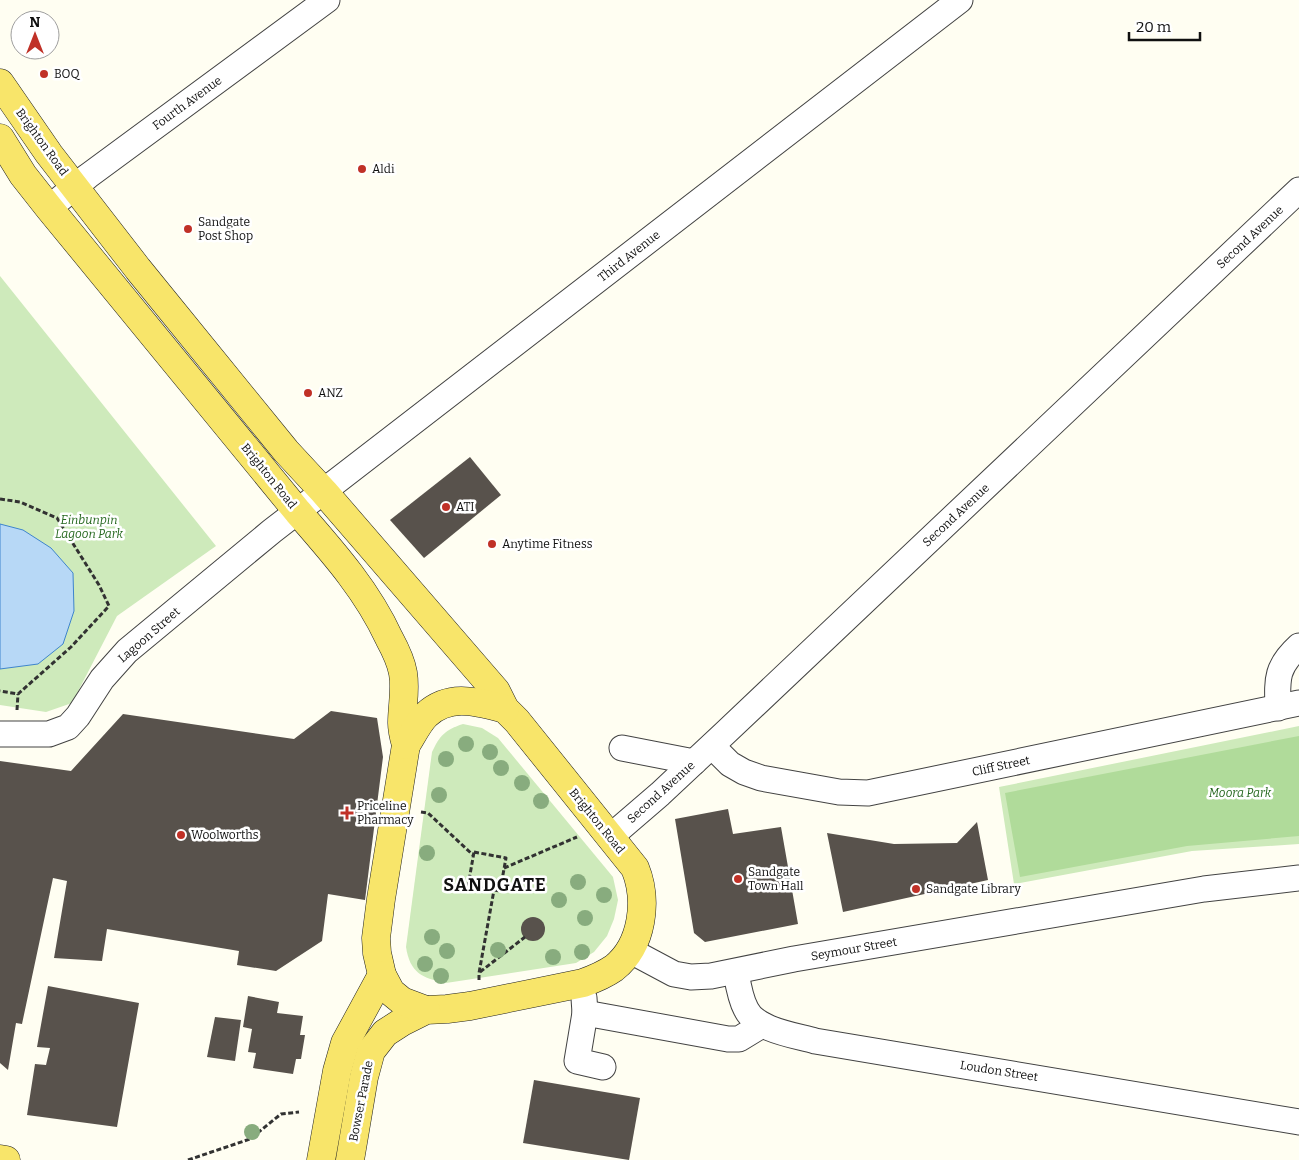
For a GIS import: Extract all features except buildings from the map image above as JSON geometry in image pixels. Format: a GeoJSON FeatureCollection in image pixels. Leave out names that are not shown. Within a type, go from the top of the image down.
{"type":"FeatureCollection","features":[{"type":"Feature","properties":{"kind":"main road","name":"Brighton Road"},"geometry":{"type":"LineString","coordinates":[[0,83],[49,154],[138,269],[286,451],[324,492],[496,691],[505,709],[517,721],[597,836],[634,868],[639,879],[642,896],[641,915],[637,934],[629,950]]}},
{"type":"Feature","properties":{"kind":"main road","name":"Brighton Road"},"geometry":{"type":"LineString","coordinates":[[0,138],[23,174],[49,208],[360,587],[380,619],[393,645],[403,673],[402,725],[406,745]]}},
{"type":"Feature","properties":{"kind":"main road"},"geometry":{"type":"LineString","coordinates":[[505,709],[466,700],[444,704],[426,715],[406,745],[376,938],[382,975],[391,992],[402,1001],[426,1010],[470,1006],[583,984],[598,978],[616,966],[629,950]]}},
{"type":"Feature","properties":{"kind":"main road"},"geometry":{"type":"LineString","coordinates":[[318,1155],[345,1043],[382,975]]}},
{"type":"Feature","properties":{"kind":"main road","name":"Bowser Parade"},"geometry":{"type":"LineString","coordinates":[[350,1160],[364,1077],[371,1051],[385,1033],[426,1010]]}},
{"type":"Feature","properties":{"kind":"main road"},"geometry":{"type":"LineString","coordinates":[[0,1159],[6,1160]]}},
{"type":"Feature","properties":{"kind":"street","name":"Fourth Avenue"},"geometry":{"type":"LineString","coordinates":[[49,208],[74,187],[327,0]]}},
{"type":"Feature","properties":{"kind":"street","name":"Third Avenue"},"geometry":{"type":"LineString","coordinates":[[298,512],[960,0]]}},
{"type":"Feature","properties":{"kind":"street","name":"Second Avenue"},"geometry":{"type":"LineString","coordinates":[[597,836],[694,762],[712,746],[1299,190]]}},
{"type":"Feature","properties":{"kind":"street","name":"Lagoon Street"},"geometry":{"type":"LineString","coordinates":[[0,734],[49,734],[68,727],[78,716],[102,679],[127,651],[298,512]]}},
{"type":"Feature","properties":{"kind":"street"},"geometry":{"type":"LineString","coordinates":[[1288,706],[1277,680],[1280,670],[1290,654],[1299,646]]}},
{"type":"Feature","properties":{"kind":"street","name":"Cliff Street"},"geometry":{"type":"LineString","coordinates":[[712,746],[730,764],[744,772],[761,778],[838,792],[868,793],[1288,706]]}},
{"type":"Feature","properties":{"kind":"street"},"geometry":{"type":"LineString","coordinates":[[622,748],[694,762]]}},
{"type":"Feature","properties":{"kind":"street","name":"Seymour Street"},"geometry":{"type":"LineString","coordinates":[[629,950],[674,974],[691,977],[710,976],[794,959],[1204,889],[1299,878]]}},
{"type":"Feature","properties":{"kind":"street","name":"Loudon Street"},"geometry":{"type":"LineString","coordinates":[[736,972],[746,1011],[762,1025],[780,1032],[815,1040],[1299,1122]]}},
{"type":"Feature","properties":{"kind":"street"},"geometry":{"type":"LineString","coordinates":[[583,984],[585,1013],[577,1061],[603,1067]]}},
{"type":"Feature","properties":{"kind":"street"},"geometry":{"type":"LineString","coordinates":[[585,1013],[728,1039],[739,1039],[762,1025]]}},
{"type":"Feature","properties":{"kind":"path"},"geometry":{"type":"LineString","coordinates":[[0,500],[20,502],[57,518],[99,585],[109,606],[71,648],[18,694],[0,692]]}},
{"type":"Feature","properties":{"kind":"path"},"geometry":{"type":"LineString","coordinates":[[412,810],[428,813],[473,856]]}},
{"type":"Feature","properties":{"kind":"path"},"geometry":{"type":"LineString","coordinates":[[504,868],[597,836]]}},
{"type":"Feature","properties":{"kind":"path"},"geometry":{"type":"LineString","coordinates":[[474,852],[506,858],[504,868],[500,891],[468,886],[474,852]]}},
{"type":"Feature","properties":{"kind":"path"},"geometry":{"type":"LineString","coordinates":[[480,988],[479,973],[494,890]]}},
{"type":"Feature","properties":{"kind":"path"},"geometry":{"type":"LineString","coordinates":[[479,973],[525,937]]}},
{"type":"Feature","properties":{"kind":"path"},"geometry":{"type":"LineString","coordinates":[[188,1160],[250,1139],[281,1114],[299,1112]]}},
{"type":"Feature","properties":{"kind":"green space","name":"Einbunpin Lagoon Park"},"geometry":{"type":"Polygon","coordinates":[[[0,276],[216,546],[117,616],[72,703],[46,712],[0,705],[0,276]]]}},
{"type":"Feature","properties":{"kind":"green space"},"geometry":{"type":"Polygon","coordinates":[[[463,724],[482,728],[498,738],[613,877],[618,900],[614,919],[607,936],[594,952],[576,963],[446,983],[424,976],[411,963],[406,947],[432,752],[444,734],[463,724]]]}},
{"type":"Feature","properties":{"kind":"green space","name":"Moora Park"},"geometry":{"type":"Polygon","coordinates":[[[1299,726],[1299,844],[1192,851],[1014,884],[999,787],[1299,726]]]}},
{"type":"Feature","properties":{"kind":"green space","name":"Moora Park"},"geometry":{"type":"Polygon","coordinates":[[[1299,736],[1299,836],[1187,846],[1020,877],[1005,793],[1299,736]]]}},
{"type":"Feature","properties":{"kind":"water"},"geometry":{"type":"Polygon","coordinates":[[[0,524],[23,530],[51,548],[73,573],[74,611],[63,644],[38,664],[0,669],[0,524]]]}},
{"type":"Feature","properties":{"kind":"place","name":"BOQ"},"geometry":{"type":"Point","coordinates":[44,74]}},
{"type":"Feature","properties":{"kind":"place","name":"Aldi"},"geometry":{"type":"Point","coordinates":[362,169]}},
{"type":"Feature","properties":{"kind":"place","name":"Sandgate Post Shop"},"geometry":{"type":"Point","coordinates":[188,229]}},
{"type":"Feature","properties":{"kind":"place","name":"ANZ"},"geometry":{"type":"Point","coordinates":[308,393]}},
{"type":"Feature","properties":{"kind":"place","name":"ATI"},"geometry":{"type":"Point","coordinates":[446,507]}},
{"type":"Feature","properties":{"kind":"place","name":"Anytime Fitness"},"geometry":{"type":"Point","coordinates":[492,544]}},
{"type":"Feature","properties":{"kind":"place","name":"Priceline Pharmacy"},"geometry":{"type":"Point","coordinates":[347,813]}},
{"type":"Feature","properties":{"kind":"place","name":"Woolworths"},"geometry":{"type":"Point","coordinates":[181,835]}},
{"type":"Feature","properties":{"kind":"place","name":"Sandgate Town Hall"},"geometry":{"type":"Point","coordinates":[738,879]}},
{"type":"Feature","properties":{"kind":"place","name":"Sandgate Library"},"geometry":{"type":"Point","coordinates":[916,889]}},
{"type":"Feature","properties":{"kind":"district","name":"SANDGATE"},"geometry":{"type":"Point","coordinates":[495,885]}}]}
